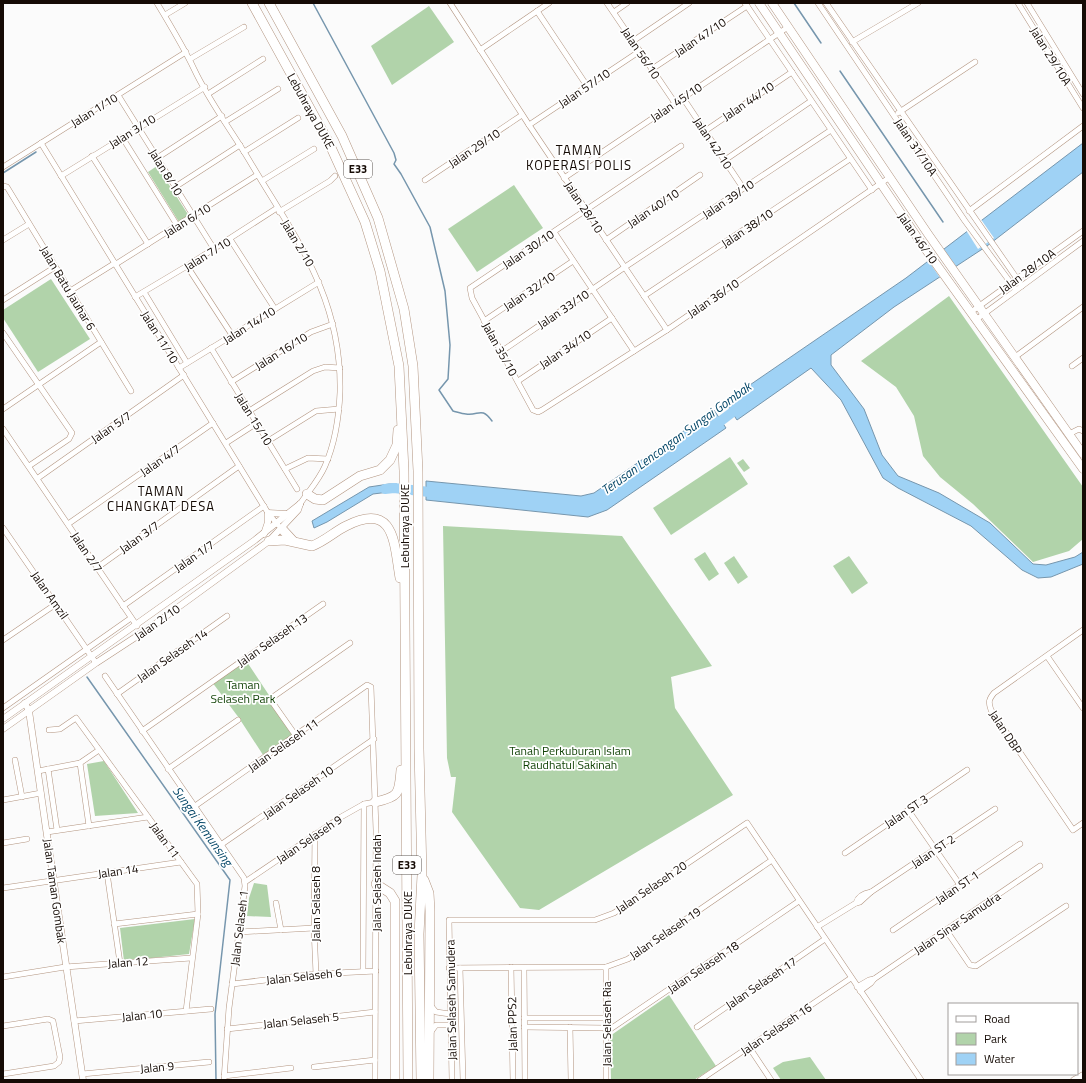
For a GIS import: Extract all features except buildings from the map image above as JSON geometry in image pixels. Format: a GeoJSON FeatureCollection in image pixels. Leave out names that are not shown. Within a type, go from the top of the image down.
{"type":"FeatureCollection","features":[{"type":"Feature","properties":{"kind":"highway","name":"Lebuhraya DUKE"},"geometry":{"type":"LineString","coordinates":[[252,3],[329,143],[365,222],[373,245],[390,313],[399,366],[405,505],[404,604],[408,1080]]}},
{"type":"Feature","properties":{"kind":"highway","name":"Lebuhraya DUKE"},"geometry":{"type":"LineString","coordinates":[[269,3],[342,136],[378,218],[404,309],[413,366],[418,471],[419,749],[422,875],[420,934],[421,1080]]}},
{"type":"Feature","properties":{"kind":"highway"},"geometry":{"type":"LineString","coordinates":[[307,494],[319,500],[326,498],[356,479],[380,470],[390,460],[397,445],[400,396]]}},
{"type":"Feature","properties":{"kind":"highway"},"geometry":{"type":"LineString","coordinates":[[266,538],[293,540],[312,546],[355,522],[374,519],[384,521],[392,535],[404,604]]}},
{"type":"Feature","properties":{"kind":"highway"},"geometry":{"type":"LineString","coordinates":[[279,526],[293,540]]}},
{"type":"Feature","properties":{"kind":"highway"},"geometry":{"type":"LineString","coordinates":[[375,802],[391,799],[399,790],[406,730]]}},
{"type":"Feature","properties":{"kind":"highway"},"geometry":{"type":"LineString","coordinates":[[422,875],[430,899],[428,1036],[429,1080]]}},
{"type":"Feature","properties":{"kind":"highway"},"geometry":{"type":"LineString","coordinates":[[376,884],[390,893],[395,901],[395,1080]]}},
{"type":"Feature","properties":{"kind":"main road","name":"Jalan 46/10"},"geometry":{"type":"LineString","coordinates":[[759,3],[927,251],[945,274],[1083,469]]}},
{"type":"Feature","properties":{"kind":"main road","name":"Jalan 46/10"},"geometry":{"type":"LineString","coordinates":[[772,3],[953,270],[1083,454]]}},
{"type":"Feature","properties":{"kind":"street","name":"Jalan 2/10"},"geometry":{"type":"LineString","coordinates":[[3,729],[96,663],[151,627],[266,538],[298,510],[300,504],[325,467],[336,432],[339,409],[340,368],[333,324],[319,282],[304,250],[208,94],[190,59],[157,3]]}},
{"type":"Feature","properties":{"kind":"street"},"geometry":{"type":"LineString","coordinates":[[165,15],[185,3]]}},
{"type":"Feature","properties":{"kind":"street","name":"Jalan 28/10"},"geometry":{"type":"LineString","coordinates":[[450,3],[522,115],[667,330]]}},
{"type":"Feature","properties":{"kind":"street"},"geometry":{"type":"LineString","coordinates":[[480,50],[549,3]]}},
{"type":"Feature","properties":{"kind":"street","name":"Jalan 56/10"},"geometry":{"type":"LineString","coordinates":[[607,3],[675,103]]}},
{"type":"Feature","properties":{"kind":"street"},"geometry":{"type":"LineString","coordinates":[[614,12],[627,3]]}},
{"type":"Feature","properties":{"kind":"street"},"geometry":{"type":"LineString","coordinates":[[633,41],[688,3]]}},
{"type":"Feature","properties":{"kind":"street","name":"Jalan 31/10A"},"geometry":{"type":"LineString","coordinates":[[818,3],[965,221],[1010,284],[1016,290]]}},
{"type":"Feature","properties":{"kind":"street","name":"Jalan 31/10A"},"geometry":{"type":"LineString","coordinates":[[826,3],[1022,286]]}},
{"type":"Feature","properties":{"kind":"street"},"geometry":{"type":"LineString","coordinates":[[852,42],[918,3]]}},
{"type":"Feature","properties":{"kind":"street","name":"Jalan 29/10A"},"geometry":{"type":"LineString","coordinates":[[1018,3],[1083,108]]}},
{"type":"Feature","properties":{"kind":"street","name":"Jalan 29/10A"},"geometry":{"type":"LineString","coordinates":[[1027,3],[1083,94]]}},
{"type":"Feature","properties":{"kind":"street"},"geometry":{"type":"LineString","coordinates":[[746,4],[872,190]]}},
{"type":"Feature","properties":{"kind":"street","name":"Jalan 47/10"},"geometry":{"type":"LineString","coordinates":[[652,69],[746,4]]}},
{"type":"Feature","properties":{"kind":"street"},"geometry":{"type":"LineString","coordinates":[[537,11],[587,86]]}},
{"type":"Feature","properties":{"kind":"street"},"geometry":{"type":"LineString","coordinates":[[190,59],[244,27]]}},
{"type":"Feature","properties":{"kind":"street","name":"Jalan 45/10"},"geometry":{"type":"LineString","coordinates":[[564,178],[788,27]]}},
{"type":"Feature","properties":{"kind":"street","name":"Jalan 57/10"},"geometry":{"type":"LineString","coordinates":[[529,125],[640,51]]}},
{"type":"Feature","properties":{"kind":"street","name":"Jalan 1/10"},"geometry":{"type":"LineString","coordinates":[[3,167],[186,52]]}},
{"type":"Feature","properties":{"kind":"street"},"geometry":{"type":"LineString","coordinates":[[208,94],[263,59]]}},
{"type":"Feature","properties":{"kind":"street"},"geometry":{"type":"LineString","coordinates":[[894,115],[975,62]]}},
{"type":"Feature","properties":{"kind":"street","name":"Jalan 44/10"},"geometry":{"type":"LineString","coordinates":[[705,131],[792,72]]}},
{"type":"Feature","properties":{"kind":"street","name":"Jalan 3/10"},"geometry":{"type":"LineString","coordinates":[[61,176],[204,87]]}},
{"type":"Feature","properties":{"kind":"street"},"geometry":{"type":"LineString","coordinates":[[225,122],[278,89]]}},
{"type":"Feature","properties":{"kind":"street","name":"Jalan 8/10"},"geometry":{"type":"LineString","coordinates":[[118,95],[192,216],[214,249]]}},
{"type":"Feature","properties":{"kind":"street","name":"Jalan 42/10"},"geometry":{"type":"LineString","coordinates":[[682,98],[743,188]]}},
{"type":"Feature","properties":{"kind":"street"},"geometry":{"type":"LineString","coordinates":[[724,160],[811,101]]}},
{"type":"Feature","properties":{"kind":"street","name":"Jalan 29/10"},"geometry":{"type":"LineString","coordinates":[[425,180],[522,115]]}},
{"type":"Feature","properties":{"kind":"street"},"geometry":{"type":"LineString","coordinates":[[157,158],[222,116]]}},
{"type":"Feature","properties":{"kind":"street"},"geometry":{"type":"LineString","coordinates":[[244,152],[298,118]]}},
{"type":"Feature","properties":{"kind":"street"},"geometry":{"type":"LineString","coordinates":[[971,213],[1083,126]]}},
{"type":"Feature","properties":{"kind":"street","name":"Jalan 39/10"},"geometry":{"type":"LineString","coordinates":[[625,267],[831,130]]}},
{"type":"Feature","properties":{"kind":"street"},"geometry":{"type":"LineString","coordinates":[[122,137],[177,225]]}},
{"type":"Feature","properties":{"kind":"street","name":"Jalan 11/10"},"geometry":{"type":"LineString","coordinates":[[41,143],[268,513],[279,526]]}},
{"type":"Feature","properties":{"kind":"street"},"geometry":{"type":"LineString","coordinates":[[174,187],[240,145]]}},
{"type":"Feature","properties":{"kind":"street","name":"Jalan 30/10"},"geometry":{"type":"LineString","coordinates":[[470,288],[680,146]]}},
{"type":"Feature","properties":{"kind":"street"},"geometry":{"type":"LineString","coordinates":[[262,181],[314,149]]}},
{"type":"Feature","properties":{"kind":"street"},"geometry":{"type":"LineString","coordinates":[[92,156],[148,244]]}},
{"type":"Feature","properties":{"kind":"street","name":"Jalan 38/10"},"geometry":{"type":"LineString","coordinates":[[644,296],[850,159]]}},
{"type":"Feature","properties":{"kind":"street","name":"Jalan 6/10"},"geometry":{"type":"LineString","coordinates":[[70,291],[258,175]]}},
{"type":"Feature","properties":{"kind":"street","name":"Jalan 40/10"},"geometry":{"type":"LineString","coordinates":[[606,240],[700,175]]}},
{"type":"Feature","properties":{"kind":"street","name":"Jalan 7/10"},"geometry":{"type":"LineString","coordinates":[[135,296],[144,292],[278,210],[330,181],[335,176]]}},
{"type":"Feature","properties":{"kind":"street","name":"Jalan 36/10"},"geometry":{"type":"LineString","coordinates":[[533,410],[538,412],[542,410],[667,330],[890,178]]}},
{"type":"Feature","properties":{"kind":"street","name":"Jalan Batu Jauhar 6"},"geometry":{"type":"LineString","coordinates":[[3,186],[6,187],[29,224],[131,392]]}},
{"type":"Feature","properties":{"kind":"street"},"geometry":{"type":"LineString","coordinates":[[3,240],[29,224]]}},
{"type":"Feature","properties":{"kind":"street","name":"Jalan 28/10A"},"geometry":{"type":"LineString","coordinates":[[971,312],[1083,230]]}},
{"type":"Feature","properties":{"kind":"street"},"geometry":{"type":"LineString","coordinates":[[554,232],[634,351]]}},
{"type":"Feature","properties":{"kind":"street"},"geometry":{"type":"LineString","coordinates":[[230,239],[275,309]]}},
{"type":"Feature","properties":{"kind":"street","name":"Jalan 28/10A"},"geometry":{"type":"LineString","coordinates":[[977,319],[1083,241]]}},
{"type":"Feature","properties":{"kind":"street","name":"Jalan 32/10"},"geometry":{"type":"LineString","coordinates":[[484,321],[573,261]]}},
{"type":"Feature","properties":{"kind":"street"},"geometry":{"type":"LineString","coordinates":[[187,266],[232,335]]}},
{"type":"Feature","properties":{"kind":"street"},"geometry":{"type":"LineString","coordinates":[[3,300],[55,267]]}},
{"type":"Feature","properties":{"kind":"street","name":"Jalan 33/10"},"geometry":{"type":"LineString","coordinates":[[502,352],[625,267]]}},
{"type":"Feature","properties":{"kind":"street","name":"Jalan 14/10"},"geometry":{"type":"LineString","coordinates":[[179,368],[319,282]]}},
{"type":"Feature","properties":{"kind":"street","name":"Jalan 35/10"},"geometry":{"type":"LineString","coordinates":[[470,288],[472,298],[533,410]]}},
{"type":"Feature","properties":{"kind":"street"},"geometry":{"type":"LineString","coordinates":[[144,292],[187,363]]}},
{"type":"Feature","properties":{"kind":"street"},"geometry":{"type":"LineString","coordinates":[[1015,357],[1083,307]]}},
{"type":"Feature","properties":{"kind":"street","name":"Jalan 34/10"},"geometry":{"type":"LineString","coordinates":[[518,381],[612,318]]}},
{"type":"Feature","properties":{"kind":"street","name":"Jalan 16/10"},"geometry":{"type":"LineString","coordinates":[[231,382],[312,332],[333,324]]}},
{"type":"Feature","properties":{"kind":"street"},"geometry":{"type":"LineString","coordinates":[[3,333],[72,433],[69,438],[29,466]]}},
{"type":"Feature","properties":{"kind":"street"},"geometry":{"type":"LineString","coordinates":[[3,408],[101,342]]}},
{"type":"Feature","properties":{"kind":"street","name":"Jalan 15/10"},"geometry":{"type":"LineString","coordinates":[[211,348],[297,489]]}},
{"type":"Feature","properties":{"kind":"street"},"geometry":{"type":"LineString","coordinates":[[1072,366],[1083,358]]}},
{"type":"Feature","properties":{"kind":"street"},"geometry":{"type":"LineString","coordinates":[[249,411],[313,371],[324,367],[340,368]]}},
{"type":"Feature","properties":{"kind":"street","name":"Jalan 5/7"},"geometry":{"type":"LineString","coordinates":[[37,477],[184,375]]}},
{"type":"Feature","properties":{"kind":"street"},"geometry":{"type":"LineString","coordinates":[[268,441],[316,411],[339,409]]}},
{"type":"Feature","properties":{"kind":"street","name":"Jalan 4/7"},"geometry":{"type":"LineString","coordinates":[[68,524],[213,423]]}},
{"type":"Feature","properties":{"kind":"street"},"geometry":{"type":"LineString","coordinates":[[226,443],[257,423]]}},
{"type":"Feature","properties":{"kind":"street","name":"Jalan 2/7"},"geometry":{"type":"LineString","coordinates":[[3,429],[137,626]]}},
{"type":"Feature","properties":{"kind":"street"},"geometry":{"type":"LineString","coordinates":[[1069,434],[1081,429],[1083,431]]}},
{"type":"Feature","properties":{"kind":"street"},"geometry":{"type":"LineString","coordinates":[[285,469],[308,458],[328,459]]}},
{"type":"Feature","properties":{"kind":"street","name":"Jalan 3/7"},"geometry":{"type":"LineString","coordinates":[[98,567],[239,466]]}},
{"type":"Feature","properties":{"kind":"street","name":"Jalan 2/10"},"geometry":{"type":"LineString","coordinates":[[279,526],[287,514],[300,504]]}},
{"type":"Feature","properties":{"kind":"street","name":"Jalan 1/7"},"geometry":{"type":"LineString","coordinates":[[123,606],[264,506]]}},
{"type":"Feature","properties":{"kind":"street"},"geometry":{"type":"LineString","coordinates":[[266,538],[268,513],[287,514]]}},
{"type":"Feature","properties":{"kind":"street","name":"Jalan Amzil"},"geometry":{"type":"LineString","coordinates":[[3,528],[96,663]]}},
{"type":"Feature","properties":{"kind":"street","name":"Jalan 2/10"},"geometry":{"type":"LineString","coordinates":[[3,719],[266,538]]}},
{"type":"Feature","properties":{"kind":"street"},"geometry":{"type":"LineString","coordinates":[[4,637],[56,604]]}},
{"type":"Feature","properties":{"kind":"street","name":"Jalan Selaseh 13"},"geometry":{"type":"LineString","coordinates":[[142,731],[323,604]]}},
{"type":"Feature","properties":{"kind":"street","name":"Jalan Selaseh 14"},"geometry":{"type":"LineString","coordinates":[[117,694],[227,616]]}},
{"type":"Feature","properties":{"kind":"street"},"geometry":{"type":"LineString","coordinates":[[3,708],[131,618]]}},
{"type":"Feature","properties":{"kind":"street","name":"Jalan DBP"},"geometry":{"type":"LineString","coordinates":[[1083,630],[994,693],[989,699],[991,710],[1073,830],[1083,823]]}},
{"type":"Feature","properties":{"kind":"street"},"geometry":{"type":"LineString","coordinates":[[296,736],[270,699],[350,643]]}},
{"type":"Feature","properties":{"kind":"street"},"geometry":{"type":"LineString","coordinates":[[1047,656],[1083,708]]}},
{"type":"Feature","properties":{"kind":"street","name":"Jalan Selaseh 1"},"geometry":{"type":"LineString","coordinates":[[105,676],[242,873],[245,882],[227,1029],[224,1078]]}},
{"type":"Feature","properties":{"kind":"street","name":"Jalan Selaseh 11"},"geometry":{"type":"LineString","coordinates":[[195,806],[366,685],[371,687]]}},
{"type":"Feature","properties":{"kind":"street","name":"Jalan Selaseh Indah"},"geometry":{"type":"LineString","coordinates":[[371,687],[374,739],[376,884],[375,1080]]}},
{"type":"Feature","properties":{"kind":"street","name":"Jalan Taman Gombak"},"geometry":{"type":"LineString","coordinates":[[25,703],[29,710],[82,1077]]}},
{"type":"Feature","properties":{"kind":"street","name":"Jalan 11"},"geometry":{"type":"LineString","coordinates":[[49,730],[60,729],[76,718],[181,862],[198,888],[198,914],[186,1010]]}},
{"type":"Feature","properties":{"kind":"street"},"geometry":{"type":"LineString","coordinates":[[168,768],[238,720]]}},
{"type":"Feature","properties":{"kind":"street","name":"Jalan Selaseh 10"},"geometry":{"type":"LineString","coordinates":[[222,844],[374,739]]}},
{"type":"Feature","properties":{"kind":"street"},"geometry":{"type":"LineString","coordinates":[[38,771],[80,763],[99,750]]}},
{"type":"Feature","properties":{"kind":"street"},"geometry":{"type":"LineString","coordinates":[[15,760],[22,797]]}},
{"type":"Feature","properties":{"kind":"street"},"geometry":{"type":"LineString","coordinates":[[80,763],[89,826]]}},
{"type":"Feature","properties":{"kind":"street"},"geometry":{"type":"LineString","coordinates":[[48,769],[57,830]]}},
{"type":"Feature","properties":{"kind":"street","name":"Jalan ST 3"},"geometry":{"type":"LineString","coordinates":[[845,852],[967,770]]}},
{"type":"Feature","properties":{"kind":"street"},"geometry":{"type":"LineString","coordinates":[[3,800],[41,793]]}},
{"type":"Feature","properties":{"kind":"street","name":"Jalan Selaseh 9"},"geometry":{"type":"LineString","coordinates":[[245,882],[315,834],[364,804],[375,802]]}},
{"type":"Feature","properties":{"kind":"street","name":"Jalan Selaseh Indah"},"geometry":{"type":"LineString","coordinates":[[363,971],[364,804]]}},
{"type":"Feature","properties":{"kind":"street","name":"Jalan ST 2"},"geometry":{"type":"LineString","coordinates":[[817,927],[856,902],[857,899],[866,893],[871,892],[995,809]]}},
{"type":"Feature","properties":{"kind":"street"},"geometry":{"type":"LineString","coordinates":[[908,810],[960,885]]}},
{"type":"Feature","properties":{"kind":"street"},"geometry":{"type":"LineString","coordinates":[[47,832],[148,817]]}},
{"type":"Feature","properties":{"kind":"street","name":"Jalan Selaseh 20"},"geometry":{"type":"LineString","coordinates":[[450,920],[595,920],[614,913],[747,823],[772,860]]}},
{"type":"Feature","properties":{"kind":"street","name":"Jalan Selaseh 8"},"geometry":{"type":"LineString","coordinates":[[315,834],[314,928],[316,974]]}},
{"type":"Feature","properties":{"kind":"street"},"geometry":{"type":"LineString","coordinates":[[3,843],[27,839]]}},
{"type":"Feature","properties":{"kind":"street","name":"Jalan ST 1"},"geometry":{"type":"LineString","coordinates":[[893,930],[1020,844]]}},
{"type":"Feature","properties":{"kind":"street"},"geometry":{"type":"LineString","coordinates":[[772,860],[921,1080]]}},
{"type":"Feature","properties":{"kind":"street","name":"Jalan Selaseh 19"},"geometry":{"type":"LineString","coordinates":[[449,968],[606,967],[628,959],[772,860]]}},
{"type":"Feature","properties":{"kind":"street","name":"Jalan 14"},"geometry":{"type":"LineString","coordinates":[[3,888],[181,862]]}},
{"type":"Feature","properties":{"kind":"street","name":"Jalan Sinar Samudra"},"geometry":{"type":"LineString","coordinates":[[859,989],[1040,866]]}},
{"type":"Feature","properties":{"kind":"street"},"geometry":{"type":"LineString","coordinates":[[107,873],[120,963]]}},
{"type":"Feature","properties":{"kind":"street","name":"Jalan Selaseh 18"},"geometry":{"type":"LineString","coordinates":[[606,1030],[800,901]]}},
{"type":"Feature","properties":{"kind":"street"},"geometry":{"type":"LineString","coordinates":[[276,903],[281,930]]}},
{"type":"Feature","properties":{"kind":"street"},"geometry":{"type":"LineString","coordinates":[[946,930],[970,965],[976,966],[1066,906]]}},
{"type":"Feature","properties":{"kind":"street"},"geometry":{"type":"LineString","coordinates":[[114,924],[198,914]]}},
{"type":"Feature","properties":{"kind":"street","name":"Jalan Selaseh Samudera"},"geometry":{"type":"LineString","coordinates":[[450,920],[449,968],[452,1080]]}},
{"type":"Feature","properties":{"kind":"street"},"geometry":{"type":"LineString","coordinates":[[240,932],[314,928]]}},
{"type":"Feature","properties":{"kind":"street","name":"Jalan Selaseh 17"},"geometry":{"type":"LineString","coordinates":[[697,1027],[825,939]]}},
{"type":"Feature","properties":{"kind":"street","name":"Jalan 12"},"geometry":{"type":"LineString","coordinates":[[3,978],[65,967],[192,958]]}},
{"type":"Feature","properties":{"kind":"street","name":"Jalan Selaseh Ria"},"geometry":{"type":"LineString","coordinates":[[606,967],[606,1080]]}},
{"type":"Feature","properties":{"kind":"street"},"geometry":{"type":"LineString","coordinates":[[460,968],[463,1080]]}},
{"type":"Feature","properties":{"kind":"street","name":"Jalan PPS2"},"geometry":{"type":"LineString","coordinates":[[511,968],[513,1080]]}},
{"type":"Feature","properties":{"kind":"street"},"geometry":{"type":"LineString","coordinates":[[524,968],[525,1080]]}},
{"type":"Feature","properties":{"kind":"street","name":"Jalan Selaseh 6"},"geometry":{"type":"LineString","coordinates":[[232,984],[316,974],[376,971]]}},
{"type":"Feature","properties":{"kind":"street","name":"Jalan Selaseh 16"},"geometry":{"type":"LineString","coordinates":[[700,1080],[852,978]]}},
{"type":"Feature","properties":{"kind":"street"},"geometry":{"type":"LineString","coordinates":[[429,1002],[436,1012],[450,1014]]}},
{"type":"Feature","properties":{"kind":"street","name":"Jalan 10"},"geometry":{"type":"LineString","coordinates":[[74,1021],[211,1009]]}},
{"type":"Feature","properties":{"kind":"street","name":"Jalan Selaseh 5"},"geometry":{"type":"LineString","coordinates":[[227,1029],[375,1012]]}},
{"type":"Feature","properties":{"kind":"street"},"geometry":{"type":"LineString","coordinates":[[524,1018],[606,1018]]}},
{"type":"Feature","properties":{"kind":"street"},"geometry":{"type":"LineString","coordinates":[[3,1026],[48,1019],[53,1021],[60,1056],[59,1062],[54,1066],[3,1074]]}},
{"type":"Feature","properties":{"kind":"street"},"geometry":{"type":"LineString","coordinates":[[428,1036],[436,1025],[450,1025]]}},
{"type":"Feature","properties":{"kind":"street"},"geometry":{"type":"LineString","coordinates":[[524,1028],[606,1030]]}},
{"type":"Feature","properties":{"kind":"street"},"geometry":{"type":"LineString","coordinates":[[570,1028],[570,1080]]}},
{"type":"Feature","properties":{"kind":"street"},"geometry":{"type":"LineString","coordinates":[[748,1048],[771,1080]]}},
{"type":"Feature","properties":{"kind":"street"},"geometry":{"type":"LineString","coordinates":[[314,1067],[376,1060]]}},
{"type":"Feature","properties":{"kind":"street","name":"Jalan 9"},"geometry":{"type":"LineString","coordinates":[[82,1077],[209,1062]]}},
{"type":"Feature","properties":{"kind":"street"},"geometry":{"type":"LineString","coordinates":[[224,1078],[291,1068]]}},
{"type":"Feature","properties":{"kind":"street"},"geometry":{"type":"LineString","coordinates":[[1074,1080],[1083,1076]]}},
{"type":"Feature","properties":{"kind":"green space"},"geometry":{"type":"Polygon","coordinates":[[[429,6],[454,42],[392,85],[371,46],[429,6]]]}},
{"type":"Feature","properties":{"kind":"green space"},"geometry":{"type":"Polygon","coordinates":[[[157,166],[189,216],[179,222],[148,172],[157,166]]]}},
{"type":"Feature","properties":{"kind":"green space"},"geometry":{"type":"Polygon","coordinates":[[[514,185],[543,228],[477,272],[448,229],[514,185]]]}},
{"type":"Feature","properties":{"kind":"green space"},"geometry":{"type":"Polygon","coordinates":[[[51,279],[90,339],[38,372],[3,318],[3,310],[51,279]]]}},
{"type":"Feature","properties":{"kind":"green space"},"geometry":{"type":"Polygon","coordinates":[[[949,296],[1083,487],[1083,539],[1069,551],[1033,562],[973,504],[940,477],[923,456],[914,416],[896,387],[861,361],[949,296]]]}},
{"type":"Feature","properties":{"kind":"green space"},"geometry":{"type":"Polygon","coordinates":[[[730,457],[748,484],[671,535],[653,508],[730,457]]]}},
{"type":"Feature","properties":{"kind":"green space"},"geometry":{"type":"Polygon","coordinates":[[[743,459],[750,468],[744,472],[737,463],[743,459]]]}},
{"type":"Feature","properties":{"kind":"green space","name":"Tanah Perkuburan Islam Raudhatul Sakinah"},"geometry":{"type":"Polygon","coordinates":[[[443,526],[622,536],[712,666],[671,677],[675,708],[733,795],[539,910],[520,908],[452,812],[456,777],[451,777],[447,758],[443,526]]]}},
{"type":"Feature","properties":{"kind":"green space"},"geometry":{"type":"Polygon","coordinates":[[[705,552],[719,574],[709,581],[694,559],[705,552]]]}},
{"type":"Feature","properties":{"kind":"green space"},"geometry":{"type":"Polygon","coordinates":[[[734,556],[748,577],[738,584],[724,563],[734,556]]]}},
{"type":"Feature","properties":{"kind":"green space"},"geometry":{"type":"Polygon","coordinates":[[[849,556],[868,583],[852,594],[833,566],[849,556]]]}},
{"type":"Feature","properties":{"kind":"green space","name":"Taman Selaseh Park"},"geometry":{"type":"Polygon","coordinates":[[[245,659],[296,736],[265,758],[239,718],[212,682],[245,659]]]}},
{"type":"Feature","properties":{"kind":"green space"},"geometry":{"type":"Polygon","coordinates":[[[104,761],[138,813],[95,816],[87,764],[104,761]]]}},
{"type":"Feature","properties":{"kind":"green space"},"geometry":{"type":"Polygon","coordinates":[[[254,883],[267,885],[271,917],[247,916],[249,898],[254,883]]]}},
{"type":"Feature","properties":{"kind":"green space"},"geometry":{"type":"Polygon","coordinates":[[[195,919],[189,954],[124,961],[120,928],[195,919]]]}},
{"type":"Feature","properties":{"kind":"green space"},"geometry":{"type":"Polygon","coordinates":[[[669,995],[716,1066],[694,1080],[611,1080],[610,1036],[669,995]]]}},
{"type":"Feature","properties":{"kind":"green space"},"geometry":{"type":"Polygon","coordinates":[[[810,1057],[826,1080],[781,1080],[773,1068],[783,1062],[810,1057]]]}},
{"type":"Feature","properties":{"kind":"water"},"geometry":{"type":"Polygon","coordinates":[[[1083,143],[1083,172],[987,246],[894,307],[831,355],[831,365],[864,409],[882,455],[898,476],[939,493],[990,523],[1033,564],[1046,565],[1075,557],[1083,552],[1083,564],[1051,577],[1038,578],[1022,570],[971,526],[898,488],[883,478],[841,400],[811,368],[737,420],[725,402],[906,278],[1083,143]]]}},
{"type":"Feature","properties":{"kind":"water"},"geometry":{"type":"Polygon","coordinates":[[[714,410],[726,428],[607,510],[588,517],[426,500],[426,481],[581,496],[594,493],[714,410]]]}},
{"type":"Feature","properties":{"kind":"water"},"geometry":{"type":"Polygon","coordinates":[[[397,484],[397,491],[373,494],[327,522],[314,528],[312,521],[369,487],[397,484]]]}},
{"type":"Feature","properties":{"kind":"pier"},"geometry":{"type":"Polygon","coordinates":[[[980,218],[994,238],[978,249],[966,230],[980,218]]]}},
{"type":"Feature","properties":{"kind":"pier"},"geometry":{"type":"Polygon","coordinates":[[[942,247],[957,268],[941,279],[927,259],[942,247]]]}},
{"type":"Feature","properties":{"kind":"waterway"},"geometry":{"type":"LineString","coordinates":[[313,3],[394,153],[396,160],[394,164],[430,227],[445,291],[450,345],[448,379],[439,390],[453,411],[464,414],[482,413],[488,416],[492,421]]}},
{"type":"Feature","properties":{"kind":"waterway"},"geometry":{"type":"LineString","coordinates":[[794,3],[821,43]]}},
{"type":"Feature","properties":{"kind":"waterway"},"geometry":{"type":"LineString","coordinates":[[840,71],[943,222]]}},
{"type":"Feature","properties":{"kind":"waterway","name":"Sungai Kemunsing"},"geometry":{"type":"LineString","coordinates":[[3,173],[36,152]]}},
{"type":"Feature","properties":{"kind":"waterway","name":"Terusan Lencongan Sungai Gombak"},"geometry":{"type":"LineString","coordinates":[[710,429],[742,405]]}},
{"type":"Feature","properties":{"kind":"waterway","name":"Terusan Lencongan Sungai Gombak"},"geometry":{"type":"LineString","coordinates":[[385,489],[394,488],[438,493]]}},
{"type":"Feature","properties":{"kind":"waterway","name":"Sungai Kemunsing"},"geometry":{"type":"LineString","coordinates":[[87,677],[230,880],[215,1014],[216,1080]]}},
{"type":"Feature","properties":{"kind":"district","name":"TAMAN KOPERASI POLIS"},"geometry":{"type":"Point","coordinates":[579,158]}},
{"type":"Feature","properties":{"kind":"district","name":"TAMAN CHANGKAT DESA"},"geometry":{"type":"Point","coordinates":[161,498]}}]}
